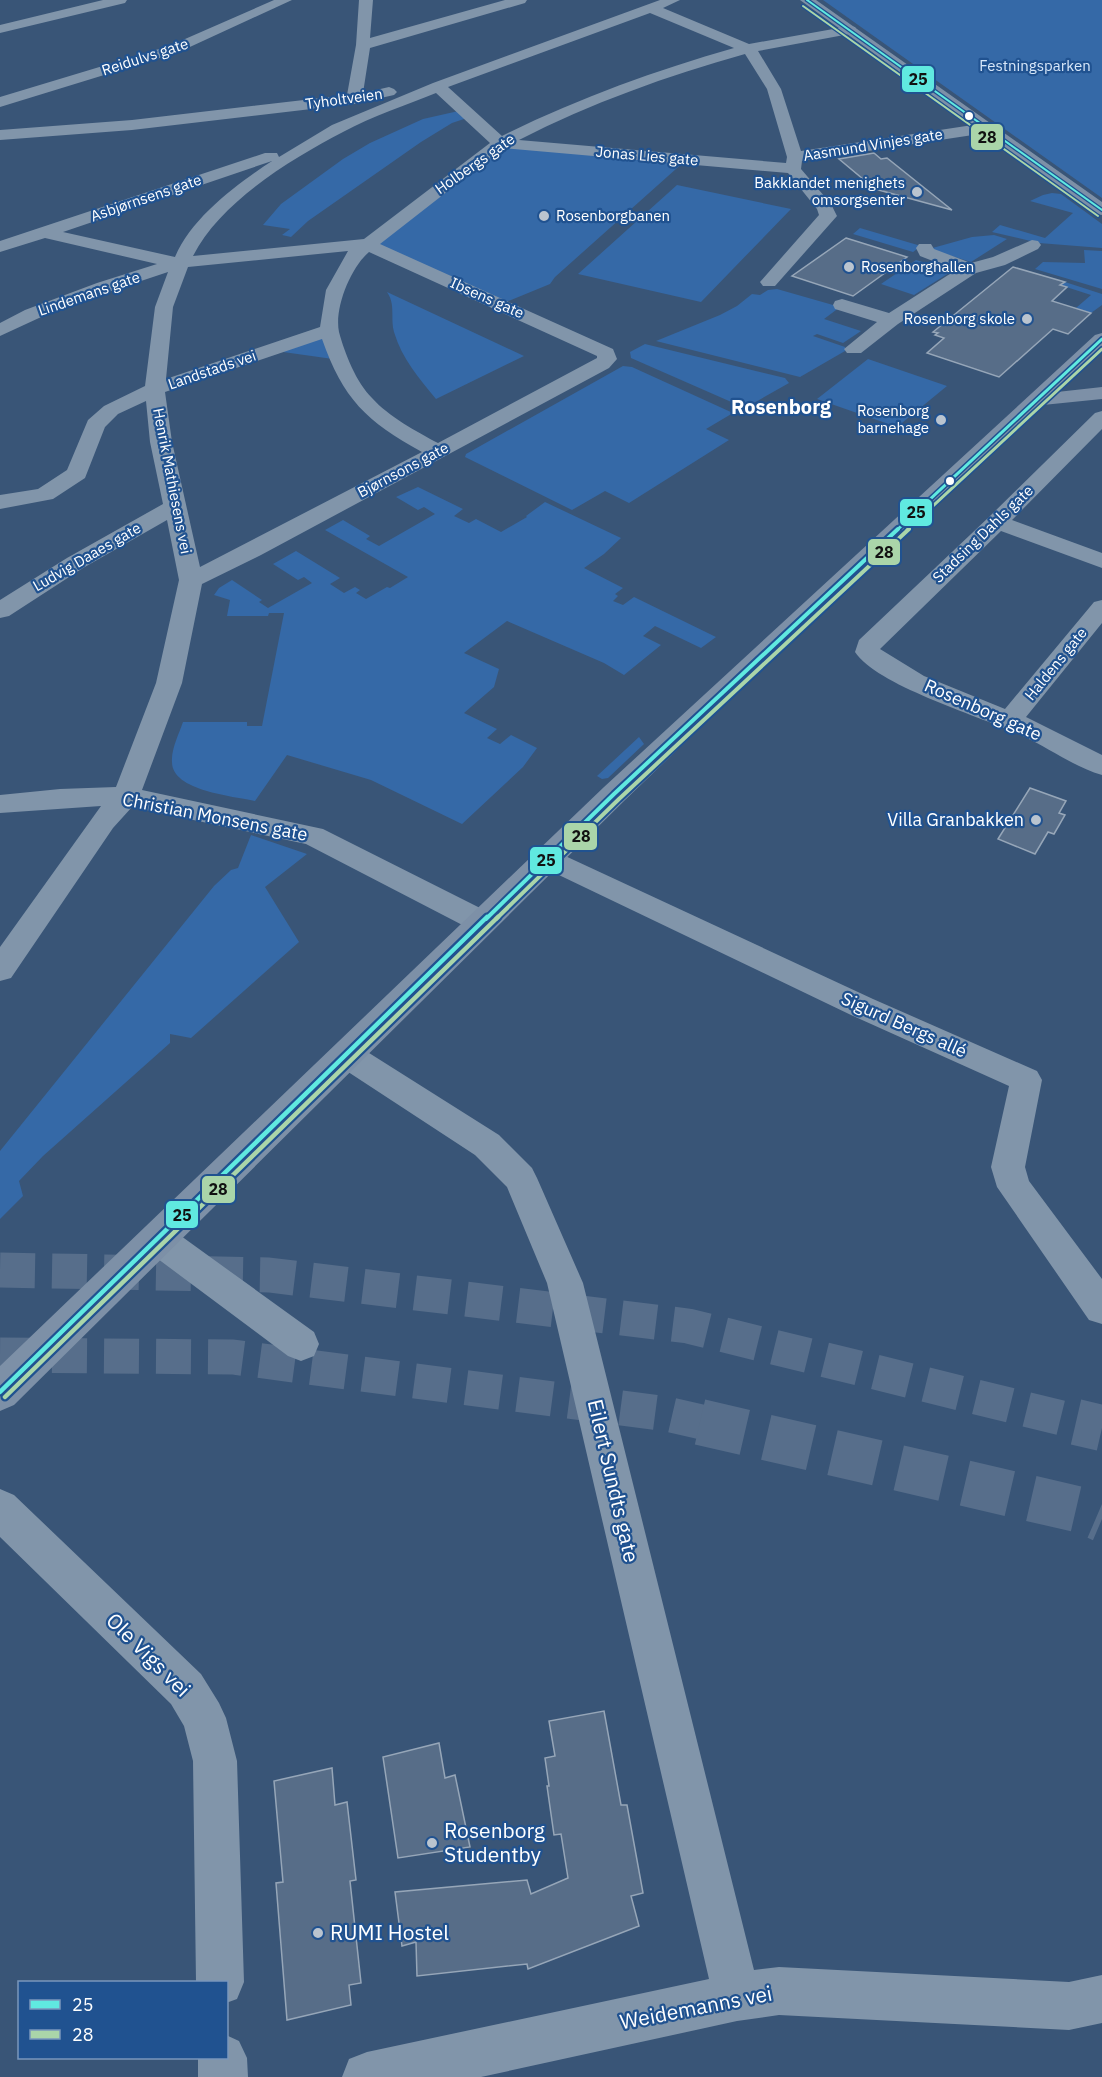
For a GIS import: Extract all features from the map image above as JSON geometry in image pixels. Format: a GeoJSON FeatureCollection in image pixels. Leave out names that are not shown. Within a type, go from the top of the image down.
{"type":"FeatureCollection","features":[{"type":"Feature","properties":{"kind":"main road"},"geometry":{"type":"LineString","coordinates":[[807,0],[1102,210]]}},
{"type":"Feature","properties":{"kind":"main road"},"geometry":{"type":"LineString","coordinates":[[0,1392],[548,858],[765,651],[1102,339]]}},
{"type":"Feature","properties":{"kind":"main road"},"geometry":{"type":"LineString","coordinates":[[1039,398],[1051,399],[1102,393]]}},
{"type":"Feature","properties":{"kind":"street"},"geometry":{"type":"LineString","coordinates":[[0,29],[120,0]]}},
{"type":"Feature","properties":{"kind":"street","name":"Reidulvs gate"},"geometry":{"type":"LineString","coordinates":[[0,102],[174,49],[241,13],[285,0]]}},
{"type":"Feature","properties":{"kind":"street"},"geometry":{"type":"LineString","coordinates":[[354,99],[363,45],[366,0]]}},
{"type":"Feature","properties":{"kind":"street"},"geometry":{"type":"LineString","coordinates":[[363,45],[520,0]]}},
{"type":"Feature","properties":{"kind":"street","name":"Tyholtveien"},"geometry":{"type":"LineString","coordinates":[[0,135],[132,125],[354,99],[420,86],[438,86],[673,0]]}},
{"type":"Feature","properties":{"kind":"street"},"geometry":{"type":"LineString","coordinates":[[651,8],[748,49],[761,65],[774,89],[794,163],[828,216],[769,282]]}},
{"type":"Feature","properties":{"kind":"street","name":"Holbergs gate"},"geometry":{"type":"LineString","coordinates":[[438,452],[409,436],[365,403],[344,372],[329,330],[335,290],[353,256],[500,143],[554,116],[610,93],[687,66],[748,49],[850,30]]}},
{"type":"Feature","properties":{"kind":"street"},"geometry":{"type":"LineString","coordinates":[[438,86],[500,143]]}},
{"type":"Feature","properties":{"kind":"street","name":"Henrik Mathiesens vei"},"geometry":{"type":"LineString","coordinates":[[0,970],[103,821],[126,796],[169,683],[191,580],[161,442],[155,389],[158,340],[164,307],[179,263],[208,222],[239,190],[338,128],[438,86]]}},
{"type":"Feature","properties":{"kind":"street","name":"Aasmund Vinjes gate"},"geometry":{"type":"LineString","coordinates":[[794,163],[986,128]]}},
{"type":"Feature","properties":{"kind":"street","name":"Jonas Lies gate"},"geometry":{"type":"LineString","coordinates":[[500,143],[794,163]]}},
{"type":"Feature","properties":{"kind":"street","name":"Asbjørnsens gate"},"geometry":{"type":"LineString","coordinates":[[0,247],[266,157],[292,155]]}},
{"type":"Feature","properties":{"kind":"street","name":"Lindemans gate"},"geometry":{"type":"LineString","coordinates":[[44,232],[179,263]]}},
{"type":"Feature","properties":{"kind":"street","name":"Lindemans gate"},"geometry":{"type":"LineString","coordinates":[[0,330],[32,314],[73,298],[179,263],[366,244]]}},
{"type":"Feature","properties":{"kind":"street","name":"Ibsens gate"},"geometry":{"type":"LineString","coordinates":[[366,244],[606,353]]}},
{"type":"Feature","properties":{"kind":"street"},"geometry":{"type":"LineString","coordinates":[[854,349],[891,320],[970,268],[1007,263],[1032,245]]}},
{"type":"Feature","properties":{"kind":"street"},"geometry":{"type":"LineString","coordinates":[[925,248],[926,252],[970,268]]}},
{"type":"Feature","properties":{"kind":"street"},"geometry":{"type":"LineString","coordinates":[[842,305],[891,320]]}},
{"type":"Feature","properties":{"kind":"street","name":"Landstads vei"},"geometry":{"type":"LineString","coordinates":[[0,502],[45,494],[77,472],[96,424],[111,410],[155,389],[329,330]]}},
{"type":"Feature","properties":{"kind":"street","name":"Bjørnsons gate"},"geometry":{"type":"LineString","coordinates":[[191,580],[253,550],[602,364],[607,359],[606,353]]}},
{"type":"Feature","properties":{"kind":"street","name":"Stadsing Dahls gate"},"geometry":{"type":"LineString","coordinates":[[867,652],[868,645],[997,522],[1102,417]]}},
{"type":"Feature","properties":{"kind":"street","name":"Ludvig Daaes gate"},"geometry":{"type":"LineString","coordinates":[[0,611],[75,563],[176,506]]}},
{"type":"Feature","properties":{"kind":"street"},"geometry":{"type":"LineString","coordinates":[[997,522],[1102,561]]}},
{"type":"Feature","properties":{"kind":"street","name":"Haldens gate"},"geometry":{"type":"LineString","coordinates":[[1010,720],[1102,608]]}},
{"type":"Feature","properties":{"kind":"street","name":"Rosenborg gate"},"geometry":{"type":"LineString","coordinates":[[867,652],[878,661],[938,691],[1010,720],[1102,766]]}},
{"type":"Feature","properties":{"kind":"street","name":"Christian Monsens gate"},"geometry":{"type":"LineString","coordinates":[[0,804],[60,798],[126,796],[313,836],[482,922]]}},
{"type":"Feature","properties":{"kind":"street","name":"Sigurd Bergs allé"},"geometry":{"type":"LineString","coordinates":[[548,858],[852,1002],[1026,1080],[1008,1167],[1014,1187],[1102,1308]]}},
{"type":"Feature","properties":{"kind":"street","name":"Eilert Sundts gate"},"geometry":{"type":"LineString","coordinates":[[347,1055],[487,1145],[520,1178],[565,1283],[737,1998]]}},
{"type":"Feature","properties":{"kind":"street"},"geometry":{"type":"LineString","coordinates":[[158,1239],[301,1344]]}},
{"type":"Feature","properties":{"kind":"street","name":"Ole Vigs vei"},"geometry":{"type":"LineString","coordinates":[[0,1509],[186,1689],[204,1718],[215,1761],[220,1981]]}},
{"type":"Feature","properties":{"kind":"street","name":"Weidemanns vei"},"geometry":{"type":"LineString","coordinates":[[367,2077],[779,1991],[1059,2006],[1102,1999]]}},
{"type":"Feature","properties":{"kind":"street"},"geometry":{"type":"LineString","coordinates":[[222,2059],[223,2077]]}},
{"type":"Feature","properties":{"kind":"green space","name":"Festningsparken"},"geometry":{"type":"Polygon","coordinates":[[[823,0],[1102,0],[1102,198],[823,0]]]}},
{"type":"Feature","properties":{"kind":"green space"},"geometry":{"type":"Polygon","coordinates":[[[463,110],[470,117],[452,123],[421,142],[308,221],[291,237],[282,235],[290,229],[263,225],[281,204],[343,159],[370,143],[423,119],[463,110]]]}},
{"type":"Feature","properties":{"kind":"green space"},"geometry":{"type":"Polygon","coordinates":[[[500,143],[686,160],[555,277],[550,284],[501,304],[366,244],[500,143]]]}},
{"type":"Feature","properties":{"kind":"green space"},"geometry":{"type":"Polygon","coordinates":[[[677,185],[791,209],[701,302],[578,274],[677,185]]]}},
{"type":"Feature","properties":{"kind":"green space"},"geometry":{"type":"Polygon","coordinates":[[[1052,193],[1061,194],[1102,224],[1102,248],[1039,243],[992,232],[1000,225],[1045,238],[1073,213],[1030,201],[1052,193]]]}},
{"type":"Feature","properties":{"kind":"green space"},"geometry":{"type":"Polygon","coordinates":[[[860,228],[921,246],[913,252],[853,234],[860,228]]]}},
{"type":"Feature","properties":{"kind":"green space"},"geometry":{"type":"Polygon","coordinates":[[[994,235],[1007,239],[971,262],[929,249],[972,237],[994,235]]]}},
{"type":"Feature","properties":{"kind":"green space"},"geometry":{"type":"Polygon","coordinates":[[[1084,250],[1102,251],[1102,289],[1035,269],[1043,262],[1085,263],[1084,250]]]}},
{"type":"Feature","properties":{"kind":"green space"},"geometry":{"type":"Polygon","coordinates":[[[916,260],[952,271],[914,295],[881,284],[916,260]]]}},
{"type":"Feature","properties":{"kind":"green space"},"geometry":{"type":"Polygon","coordinates":[[[1065,282],[1102,294],[1102,305],[1091,313],[1076,308],[1091,295],[1060,285],[1065,282]]]}},
{"type":"Feature","properties":{"kind":"green space"},"geometry":{"type":"Polygon","coordinates":[[[777,289],[840,307],[824,319],[861,331],[843,343],[817,334],[813,336],[845,347],[845,351],[800,377],[656,341],[720,315],[737,306],[752,294],[760,295],[768,290],[777,289]]]}},
{"type":"Feature","properties":{"kind":"green space"},"geometry":{"type":"Polygon","coordinates":[[[387,292],[524,356],[436,399],[412,368],[397,342],[390,297],[387,292]]]}},
{"type":"Feature","properties":{"kind":"green space"},"geometry":{"type":"Polygon","coordinates":[[[329,330],[340,360],[276,351],[329,330]]]}},
{"type":"Feature","properties":{"kind":"green space"},"geometry":{"type":"Polygon","coordinates":[[[645,344],[785,378],[789,383],[745,408],[631,358],[630,352],[645,344]]]}},
{"type":"Feature","properties":{"kind":"green space"},"geometry":{"type":"Polygon","coordinates":[[[868,359],[947,386],[897,427],[817,399],[868,359]]]}},
{"type":"Feature","properties":{"kind":"green space"},"geometry":{"type":"Polygon","coordinates":[[[623,366],[632,367],[733,413],[706,429],[729,440],[629,503],[605,491],[572,510],[465,457],[466,454],[623,366]]]}},
{"type":"Feature","properties":{"kind":"green space"},"geometry":{"type":"Polygon","coordinates":[[[418,487],[463,509],[454,516],[469,523],[476,519],[501,532],[527,517],[545,502],[621,538],[584,568],[623,588],[615,594],[618,596],[613,601],[623,605],[634,597],[716,637],[701,648],[655,626],[643,636],[661,645],[624,675],[604,663],[507,621],[464,653],[499,669],[494,687],[464,713],[497,729],[487,738],[500,744],[511,735],[537,748],[523,767],[462,824],[371,780],[287,755],[255,801],[205,790],[182,780],[175,772],[172,757],[183,722],[247,722],[247,726],[262,726],[284,613],[269,613],[268,616],[227,616],[230,600],[214,595],[219,588],[232,580],[262,600],[259,602],[268,608],[312,583],[304,577],[298,580],[273,564],[296,551],[340,578],[330,584],[344,593],[355,587],[360,590],[356,593],[366,599],[387,587],[390,588],[408,577],[325,530],[343,520],[370,536],[366,539],[379,546],[435,514],[424,507],[418,510],[396,497],[418,487]]]}},
{"type":"Feature","properties":{"kind":"green space"},"geometry":{"type":"Polygon","coordinates":[[[639,737],[644,744],[608,778],[602,779],[597,776],[639,737]]]}},
{"type":"Feature","properties":{"kind":"green space"},"geometry":{"type":"Polygon","coordinates":[[[251,835],[307,854],[265,887],[299,942],[191,1038],[170,1034],[170,1043],[43,1156],[19,1181],[23,1196],[0,1219],[0,1151],[214,886],[231,870],[238,868],[251,835]]]}},
{"type":"Feature","properties":{"kind":"building","name":"Bakklandet menighets omsorgsenter"},"geometry":{"type":"Polygon","coordinates":[[[874,153],[881,159],[887,158],[952,210],[875,189],[839,159],[874,153]]]}},
{"type":"Feature","properties":{"kind":"building","name":"Rosenborghallen"},"geometry":{"type":"Polygon","coordinates":[[[846,238],[907,257],[853,296],[792,276],[846,238]]]}},
{"type":"Feature","properties":{"kind":"building","name":"Rosenborg skole"},"geometry":{"type":"Polygon","coordinates":[[[1013,267],[1065,282],[1060,285],[1067,287],[1052,301],[1091,313],[1068,334],[1053,329],[999,377],[927,353],[944,338],[933,332],[1013,267]]]}},
{"type":"Feature","properties":{"kind":"building","name":"Villa Granbakken"},"geometry":{"type":"Polygon","coordinates":[[[1030,788],[1066,801],[1059,813],[1065,815],[1054,834],[1048,832],[1035,854],[998,839],[1030,788]]]}},
{"type":"Feature","properties":{"kind":"building","name":"Rosenborg Studentby"},"geometry":{"type":"Polygon","coordinates":[[[604,1711],[621,1805],[627,1805],[643,1893],[631,1896],[639,1926],[528,1969],[527,1964],[417,1976],[416,1942],[402,1946],[395,1892],[527,1880],[531,1894],[568,1878],[561,1834],[554,1835],[547,1786],[549,1786],[545,1758],[555,1756],[549,1721],[604,1711]]]}},
{"type":"Feature","properties":{"kind":"building"},"geometry":{"type":"Polygon","coordinates":[[[439,1743],[445,1778],[455,1775],[470,1847],[398,1858],[383,1757],[439,1743]]]}},
{"type":"Feature","properties":{"kind":"building","name":"RUMI Hostel"},"geometry":{"type":"Polygon","coordinates":[[[332,1768],[335,1805],[347,1802],[356,1880],[350,1881],[361,1983],[349,1985],[351,2005],[287,2020],[276,1883],[283,1882],[274,1781],[332,1768]]]}},
{"type":"Feature","properties":{"kind":"tunnel"},"geometry":{"type":"LineString","coordinates":[[0,1270],[269,1275],[688,1326],[1082,1423]]}},
{"type":"Feature","properties":{"kind":"tunnel"},"geometry":{"type":"LineString","coordinates":[[0,1355],[233,1357],[667,1414],[706,1423]]}},
{"type":"Feature","properties":{"kind":"tunnel"},"geometry":{"type":"LineString","coordinates":[[700,1422],[1081,1510],[1102,1519]]}},
{"type":"Feature","properties":{"kind":"tunnel"},"geometry":{"type":"LineString","coordinates":[[1076,1422],[1102,1428]]}},
{"type":"Feature","properties":{"kind":"transit line","name":"25"},"geometry":{"type":"LineString","coordinates":[[807,0],[1102,210]]}},
{"type":"Feature","properties":{"kind":"transit line","name":"28"},"geometry":{"type":"LineString","coordinates":[[803,6],[1098,216]]}},
{"type":"Feature","properties":{"kind":"transit line","name":"25"},"geometry":{"type":"LineString","coordinates":[[0,1392],[614,794],[1102,339]]}},
{"type":"Feature","properties":{"kind":"transit line","name":"28"},"geometry":{"type":"LineString","coordinates":[[5,1397],[619,799],[1102,349]]}},
{"type":"Feature","properties":{"kind":"place","name":"Bakklandet menighets omsorgsenter"},"geometry":{"type":"Point","coordinates":[917,192]}},
{"type":"Feature","properties":{"kind":"place","name":"Rosenborgbanen"},"geometry":{"type":"Point","coordinates":[544,216]}},
{"type":"Feature","properties":{"kind":"place","name":"Rosenborghallen"},"geometry":{"type":"Point","coordinates":[849,267]}},
{"type":"Feature","properties":{"kind":"place","name":"Rosenborg skole"},"geometry":{"type":"Point","coordinates":[1027,319]}},
{"type":"Feature","properties":{"kind":"place","name":"Rosenborg barnehage"},"geometry":{"type":"Point","coordinates":[941,420]}},
{"type":"Feature","properties":{"kind":"place","name":"Villa Granbakken"},"geometry":{"type":"Point","coordinates":[1036,820]}},
{"type":"Feature","properties":{"kind":"place","name":"Rosenborg Studentby"},"geometry":{"type":"Point","coordinates":[432,1843]}},
{"type":"Feature","properties":{"kind":"place","name":"RUMI Hostel"},"geometry":{"type":"Point","coordinates":[318,1933]}},
{"type":"Feature","properties":{"kind":"district","name":"Rosenborg"},"geometry":{"type":"Point","coordinates":[781,407]}}]}
